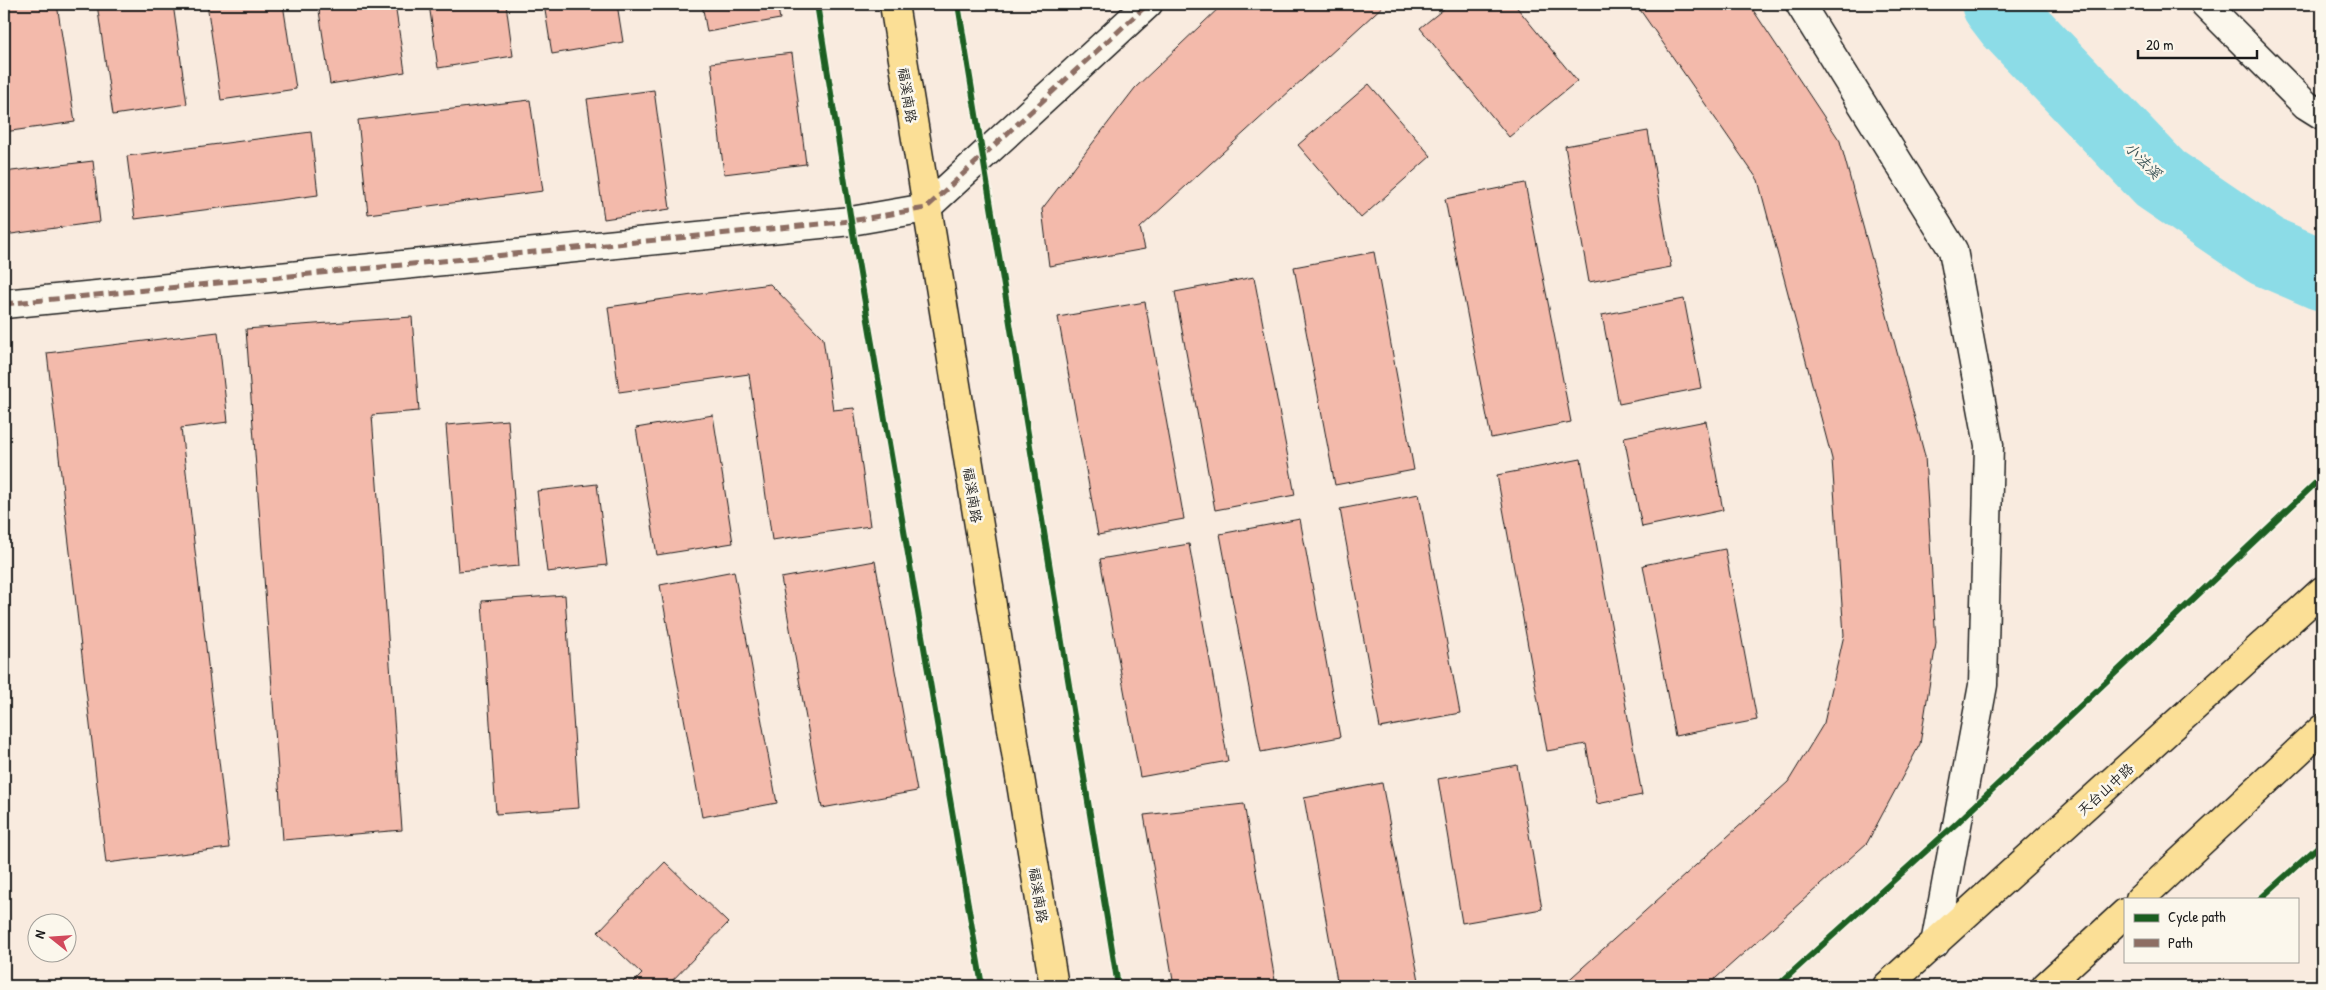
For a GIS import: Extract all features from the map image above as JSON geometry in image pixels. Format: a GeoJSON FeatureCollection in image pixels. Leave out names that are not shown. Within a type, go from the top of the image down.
{"type":"FeatureCollection","features":[{"type":"Feature","properties":{"kind":"main road","name":"福溪南路"},"geometry":{"type":"LineString","coordinates":[[894,4],[1054,986]]}},
{"type":"Feature","properties":{"kind":"main road","name":"天台山中路"},"geometry":{"type":"LineString","coordinates":[[1887,986],[2322,591]]}},
{"type":"Feature","properties":{"kind":"main road"},"geometry":{"type":"LineString","coordinates":[[2141,898],[2322,729]]}},
{"type":"Feature","properties":{"kind":"main road"},"geometry":{"type":"LineString","coordinates":[[2046,986],[2124,913]]}},
{"type":"Feature","properties":{"kind":"street"},"geometry":{"type":"LineString","coordinates":[[4,304],[852,221],[926,208],[1148,4]]}},
{"type":"Feature","properties":{"kind":"street"},"geometry":{"type":"LineString","coordinates":[[1800,4],[1954,250],[1988,445],[1983,685],[1935,944]]}},
{"type":"Feature","properties":{"kind":"street"},"geometry":{"type":"LineString","coordinates":[[2204,4],[2306,105],[2322,115]]}},
{"type":"Feature","properties":{"kind":"building"},"geometry":{"type":"Polygon","coordinates":[[[4,4],[57,4],[75,122],[4,132],[4,4]]]}},
{"type":"Feature","properties":{"kind":"building"},"geometry":{"type":"Polygon","coordinates":[[[97,4],[173,4],[187,104],[113,115],[97,4]]]}},
{"type":"Feature","properties":{"kind":"building"},"geometry":{"type":"Polygon","coordinates":[[[207,4],[283,4],[296,89],[221,100],[207,4]]]}},
{"type":"Feature","properties":{"kind":"building"},"geometry":{"type":"Polygon","coordinates":[[[318,4],[395,4],[405,72],[330,84],[318,4]]]}},
{"type":"Feature","properties":{"kind":"building"},"geometry":{"type":"Polygon","coordinates":[[[429,4],[506,4],[513,56],[438,68],[429,4]]]}},
{"type":"Feature","properties":{"kind":"building"},"geometry":{"type":"Polygon","coordinates":[[[544,4],[617,4],[623,42],[552,54],[544,4]]]}},
{"type":"Feature","properties":{"kind":"building"},"geometry":{"type":"Polygon","coordinates":[[[702,4],[777,4],[780,19],[707,32],[702,4]]]}},
{"type":"Feature","properties":{"kind":"building"},"geometry":{"type":"Polygon","coordinates":[[[1223,4],[1385,4],[1140,228],[1145,249],[1049,266],[1042,209],[1135,88],[1223,4]]]}},
{"type":"Feature","properties":{"kind":"building"},"geometry":{"type":"Polygon","coordinates":[[[1450,4],[1514,4],[1577,81],[1509,137],[1420,28],[1450,4]]]}},
{"type":"Feature","properties":{"kind":"building"},"geometry":{"type":"Polygon","coordinates":[[[1636,4],[1749,4],[1840,141],[1925,456],[1936,643],[1920,744],[1867,843],[1707,986],[1562,986],[1788,782],[1824,723],[1844,635],[1832,459],[1758,180],[1636,4]]]}},
{"type":"Feature","properties":{"kind":"building"},"geometry":{"type":"Polygon","coordinates":[[[792,53],[806,164],[724,174],[711,63],[792,53]]]}},
{"type":"Feature","properties":{"kind":"building"},"geometry":{"type":"Polygon","coordinates":[[[1369,84],[1431,156],[1361,218],[1298,145],[1369,84]]]}},
{"type":"Feature","properties":{"kind":"building"},"geometry":{"type":"Polygon","coordinates":[[[654,90],[670,209],[604,219],[587,99],[654,90]]]}},
{"type":"Feature","properties":{"kind":"building"},"geometry":{"type":"Polygon","coordinates":[[[530,100],[543,191],[368,214],[358,120],[530,100]]]}},
{"type":"Feature","properties":{"kind":"building"},"geometry":{"type":"Polygon","coordinates":[[[1648,131],[1671,267],[1589,282],[1565,146],[1648,131]]]}},
{"type":"Feature","properties":{"kind":"building"},"geometry":{"type":"Polygon","coordinates":[[[311,132],[318,195],[135,219],[127,156],[311,132]]]}},
{"type":"Feature","properties":{"kind":"building"},"geometry":{"type":"Polygon","coordinates":[[[93,161],[100,222],[4,235],[4,172],[93,161]]]}},
{"type":"Feature","properties":{"kind":"building"},"geometry":{"type":"Polygon","coordinates":[[[1525,183],[1571,422],[1491,438],[1445,199],[1525,183]]]}},
{"type":"Feature","properties":{"kind":"building"},"geometry":{"type":"Polygon","coordinates":[[[1374,252],[1414,470],[1335,485],[1294,267],[1374,252]]]}},
{"type":"Feature","properties":{"kind":"building"},"geometry":{"type":"Polygon","coordinates":[[[1254,277],[1295,495],[1215,510],[1175,292],[1254,277]]]}},
{"type":"Feature","properties":{"kind":"building"},"geometry":{"type":"Polygon","coordinates":[[[770,284],[823,338],[833,410],[854,408],[870,526],[772,540],[749,374],[619,392],[608,307],[770,284]]]}},
{"type":"Feature","properties":{"kind":"building"},"geometry":{"type":"Polygon","coordinates":[[[1684,299],[1701,388],[1619,404],[1602,315],[1684,299]]]}},
{"type":"Feature","properties":{"kind":"building"},"geometry":{"type":"Polygon","coordinates":[[[1145,302],[1184,519],[1098,535],[1058,317],[1145,302]]]}},
{"type":"Feature","properties":{"kind":"building"},"geometry":{"type":"Polygon","coordinates":[[[412,317],[419,411],[372,415],[402,830],[283,840],[246,329],[412,317]]]}},
{"type":"Feature","properties":{"kind":"building"},"geometry":{"type":"Polygon","coordinates":[[[218,332],[228,422],[181,428],[229,848],[106,863],[47,353],[218,332]]]}},
{"type":"Feature","properties":{"kind":"building"},"geometry":{"type":"Polygon","coordinates":[[[713,415],[733,543],[657,555],[636,428],[713,415]]]}},
{"type":"Feature","properties":{"kind":"building"},"geometry":{"type":"Polygon","coordinates":[[[508,420],[519,566],[458,571],[446,425],[508,420]]]}},
{"type":"Feature","properties":{"kind":"building"},"geometry":{"type":"Polygon","coordinates":[[[1706,421],[1723,510],[1642,527],[1624,437],[1706,421]]]}},
{"type":"Feature","properties":{"kind":"building"},"geometry":{"type":"Polygon","coordinates":[[[1581,459],[1642,795],[1597,804],[1586,744],[1547,751],[1497,475],[1581,459]]]}},
{"type":"Feature","properties":{"kind":"building"},"geometry":{"type":"Polygon","coordinates":[[[597,484],[607,565],[547,572],[537,491],[597,484]]]}},
{"type":"Feature","properties":{"kind":"building"},"geometry":{"type":"Polygon","coordinates":[[[1419,494],[1460,713],[1380,728],[1340,509],[1419,494]]]}},
{"type":"Feature","properties":{"kind":"building"},"geometry":{"type":"Polygon","coordinates":[[[1300,519],[1340,737],[1261,752],[1220,534],[1300,519]]]}},
{"type":"Feature","properties":{"kind":"building"},"geometry":{"type":"Polygon","coordinates":[[[1189,544],[1228,761],[1140,777],[1100,559],[1189,544]]]}},
{"type":"Feature","properties":{"kind":"building"},"geometry":{"type":"Polygon","coordinates":[[[1725,549],[1757,720],[1675,736],[1643,565],[1725,549]]]}},
{"type":"Feature","properties":{"kind":"building"},"geometry":{"type":"Polygon","coordinates":[[[875,561],[917,791],[822,808],[781,578],[875,561]]]}},
{"type":"Feature","properties":{"kind":"building"},"geometry":{"type":"Polygon","coordinates":[[[734,571],[777,803],[702,817],[660,585],[734,571]]]}},
{"type":"Feature","properties":{"kind":"building"},"geometry":{"type":"Polygon","coordinates":[[[565,595],[579,808],[496,814],[482,601],[565,595]]]}},
{"type":"Feature","properties":{"kind":"building"},"geometry":{"type":"Polygon","coordinates":[[[1517,765],[1542,909],[1462,923],[1438,779],[1517,765]]]}},
{"type":"Feature","properties":{"kind":"building"},"geometry":{"type":"Polygon","coordinates":[[[1382,783],[1420,986],[1338,986],[1304,798],[1382,783]]]}},
{"type":"Feature","properties":{"kind":"building"},"geometry":{"type":"Polygon","coordinates":[[[1244,804],[1276,986],[1174,986],[1144,815],[1244,804]]]}},
{"type":"Feature","properties":{"kind":"building"},"geometry":{"type":"Polygon","coordinates":[[[665,862],[728,923],[667,986],[630,986],[642,974],[598,932],[665,862]]]}},
{"type":"Feature","properties":{"kind":"waterway","name":"小法溪"},"geometry":{"type":"LineString","coordinates":[[1997,4],[2010,21],[2160,179],[2266,251],[2322,275]]}},
{"type":"Feature","properties":{"kind":"marked path"},"geometry":{"type":"LineString","coordinates":[[4,304],[851,221],[926,208],[1148,4]]}},
{"type":"Feature","properties":{"kind":"cycle path"},"geometry":{"type":"LineString","coordinates":[[817,4],[851,221],[982,986]]}},
{"type":"Feature","properties":{"kind":"cycle path"},"geometry":{"type":"LineString","coordinates":[[958,4],[1118,986]]}},
{"type":"Feature","properties":{"kind":"cycle path"},"geometry":{"type":"LineString","coordinates":[[1777,986],[1958,822],[2322,477]]}},
{"type":"Feature","properties":{"kind":"cycle path"},"geometry":{"type":"LineString","coordinates":[[2261,898],[2322,843]]}}]}
